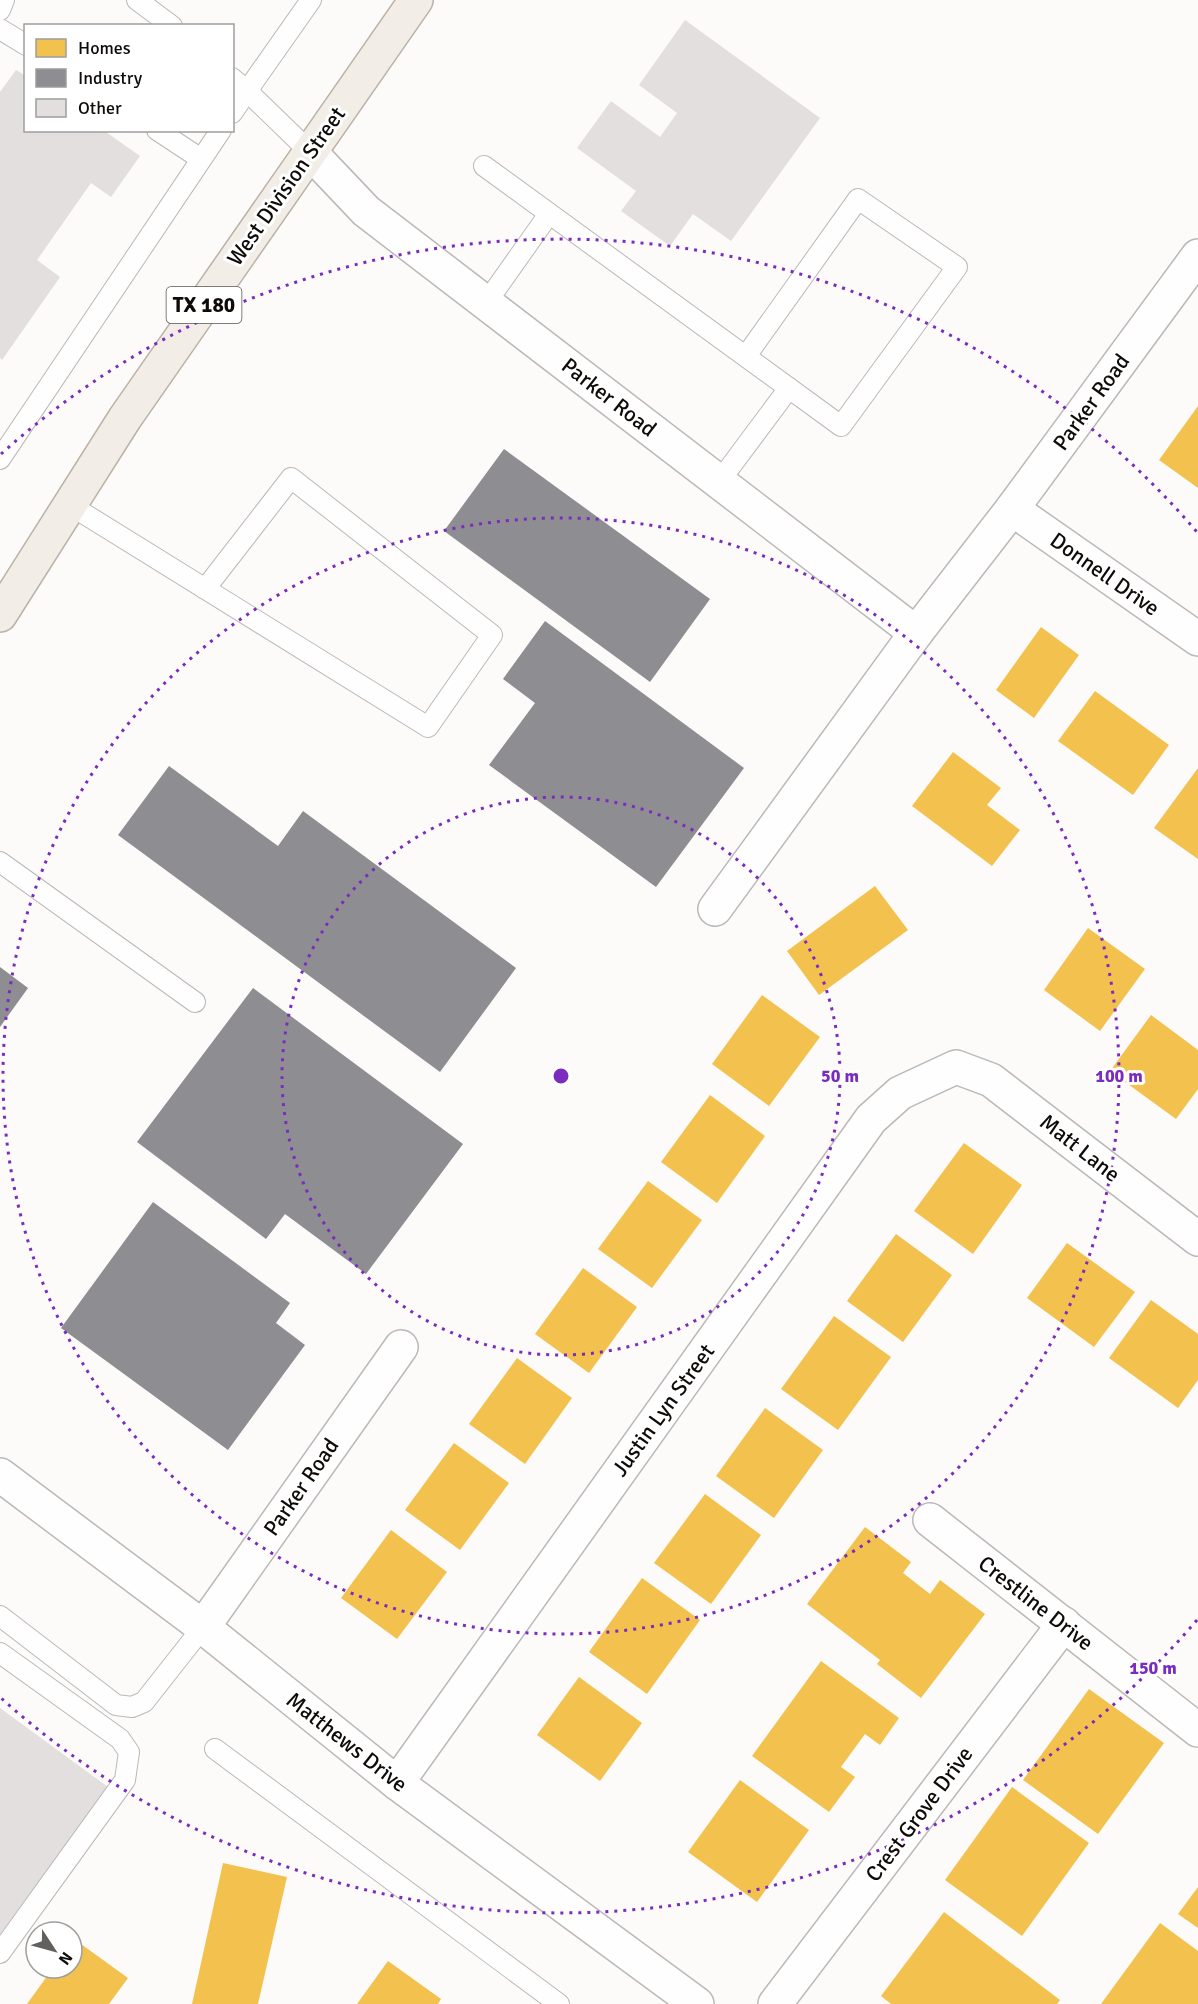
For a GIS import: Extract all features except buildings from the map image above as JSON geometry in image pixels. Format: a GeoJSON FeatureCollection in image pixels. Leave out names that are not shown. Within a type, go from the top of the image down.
{"type":"FeatureCollection","features":[{"type":"Feature","properties":{"kind":"main road","name":"West Division Street"},"geometry":{"type":"LineString","coordinates":[[0,615],[125,418],[416,0]]}},
{"type":"Feature","properties":{"kind":"street","name":"Parker Road"},"geometry":{"type":"LineString","coordinates":[[310,152],[366,211],[916,633]]}},
{"type":"Feature","properties":{"kind":"street","name":"Parker Road"},"geometry":{"type":"LineString","coordinates":[[715,909],[916,633],[1012,509],[1198,256]]}},
{"type":"Feature","properties":{"kind":"street","name":"Donnell Drive"},"geometry":{"type":"LineString","coordinates":[[1012,509],[1198,639]]}},
{"type":"Feature","properties":{"kind":"street","name":"Matt Lane"},"geometry":{"type":"LineString","coordinates":[[956,1067],[991,1080],[1198,1239]]}},
{"type":"Feature","properties":{"kind":"street","name":"Justin Lyn Street"},"geometry":{"type":"LineString","coordinates":[[397,1783],[870,1119],[900,1094],[956,1067]]}},
{"type":"Feature","properties":{"kind":"street","name":"Parker Road"},"geometry":{"type":"LineString","coordinates":[[203,1627],[401,1347]]}},
{"type":"Feature","properties":{"kind":"street","name":"Matthews Drive"},"geometry":{"type":"LineString","coordinates":[[0,1475],[203,1627],[397,1783],[697,2004]]}},
{"type":"Feature","properties":{"kind":"street","name":"Crestline Drive"},"geometry":{"type":"LineString","coordinates":[[930,1520],[1198,1730]]}},
{"type":"Feature","properties":{"kind":"street","name":"Crest Grove Drive"},"geometry":{"type":"LineString","coordinates":[[775,2004],[1064,1624]]}},
{"type":"Feature","properties":{"kind":"lane"},"geometry":{"type":"LineString","coordinates":[[0,10],[4,0]]}},
{"type":"Feature","properties":{"kind":"lane"},"geometry":{"type":"LineString","coordinates":[[137,0],[169,24]]}},
{"type":"Feature","properties":{"kind":"lane"},"geometry":{"type":"LineString","coordinates":[[234,106],[240,84],[311,0]]}},
{"type":"Feature","properties":{"kind":"lane"},"geometry":{"type":"LineString","coordinates":[[0,29],[24,44]]}},
{"type":"Feature","properties":{"kind":"lane"},"geometry":{"type":"LineString","coordinates":[[240,84],[310,152]]}},
{"type":"Feature","properties":{"kind":"lane"},"geometry":{"type":"LineString","coordinates":[[160,132],[201,159]]}},
{"type":"Feature","properties":{"kind":"lane"},"geometry":{"type":"LineString","coordinates":[[0,459],[219,132]]}},
{"type":"Feature","properties":{"kind":"lane"},"geometry":{"type":"LineString","coordinates":[[484,166],[841,426],[957,267],[858,199],[746,356]]}},
{"type":"Feature","properties":{"kind":"lane"},"geometry":{"type":"LineString","coordinates":[[486,303],[549,214]]}},
{"type":"Feature","properties":{"kind":"lane"},"geometry":{"type":"LineString","coordinates":[[719,482],[789,388]]}},
{"type":"Feature","properties":{"kind":"lane"},"geometry":{"type":"LineString","coordinates":[[70,505],[205,589],[428,727],[492,635],[291,478],[205,589]]}},
{"type":"Feature","properties":{"kind":"lane"},"geometry":{"type":"LineString","coordinates":[[0,862],[195,1002]]}},
{"type":"Feature","properties":{"kind":"lane"},"geometry":{"type":"LineString","coordinates":[[0,1616],[116,1705],[132,1707],[144,1702],[203,1627]]}},
{"type":"Feature","properties":{"kind":"lane"},"geometry":{"type":"LineString","coordinates":[[0,1653],[120,1739],[129,1752],[125,1780],[0,1953]]}},
{"type":"Feature","properties":{"kind":"lane"},"geometry":{"type":"LineString","coordinates":[[215,1749],[559,2004]]}}]}
